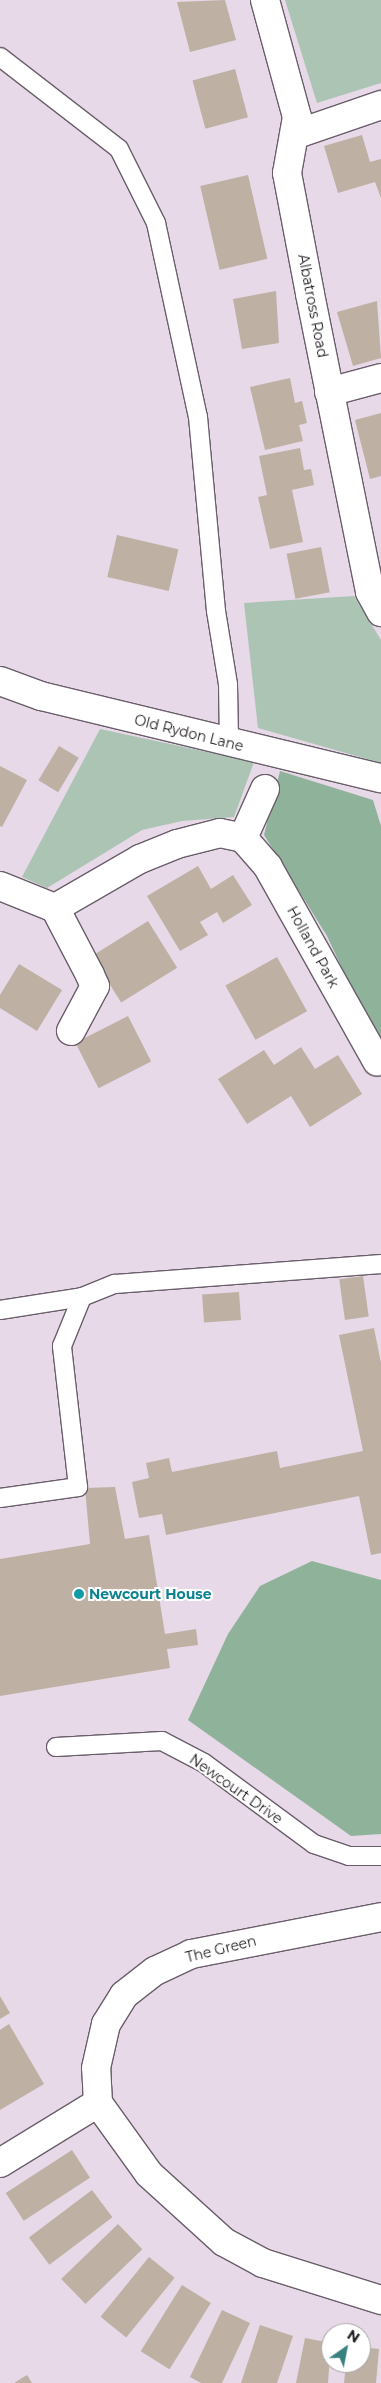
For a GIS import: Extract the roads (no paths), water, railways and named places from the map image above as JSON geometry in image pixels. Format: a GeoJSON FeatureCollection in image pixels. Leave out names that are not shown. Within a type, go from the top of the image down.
{"type":"FeatureCollection","features":[{"type":"Feature","properties":{"kind":"street","name":"Albatross Road"},"geometry":{"type":"LineString","coordinates":[[265,0],[297,117],[297,134],[287,173],[370,592],[381,612]]}},
{"type":"Feature","properties":{"kind":"street"},"geometry":{"type":"LineString","coordinates":[[297,134],[381,106]]}},
{"type":"Feature","properties":{"kind":"street"},"geometry":{"type":"LineString","coordinates":[[329,392],[381,378]]}},
{"type":"Feature","properties":{"kind":"street","name":"Old Rydon Lane"},"geometry":{"type":"LineString","coordinates":[[0,681],[41,696],[229,743],[381,778]]}},
{"type":"Feature","properties":{"kind":"street"},"geometry":{"type":"LineString","coordinates":[[56,908],[140,859],[177,844],[220,833],[243,838],[265,789]]}},
{"type":"Feature","properties":{"kind":"street","name":"Holland Park"},"geometry":{"type":"LineString","coordinates":[[243,838],[268,867],[377,1061]]}},
{"type":"Feature","properties":{"kind":"street"},"geometry":{"type":"LineString","coordinates":[[0,886],[56,908],[95,986],[71,1031]]}},
{"type":"Feature","properties":{"kind":"street","name":"The Green"},"geometry":{"type":"LineString","coordinates":[[98,2103],[96,2068],[106,2024],[124,1994],[155,1971],[191,1954],[381,1917]]}},
{"type":"Feature","properties":{"kind":"street"},"geometry":{"type":"LineString","coordinates":[[0,2164],[98,2103],[149,2174],[224,2242],[263,2263],[381,2300]]}},
{"type":"Feature","properties":{"kind":"lane"},"geometry":{"type":"LineString","coordinates":[[0,57],[119,149],[156,224],[198,417],[216,611],[228,684],[229,743]]}},
{"type":"Feature","properties":{"kind":"lane"},"geometry":{"type":"LineString","coordinates":[[0,1310],[82,1297],[115,1284],[381,1264]]}},
{"type":"Feature","properties":{"kind":"lane"},"geometry":{"type":"LineString","coordinates":[[0,1498],[78,1486],[62,1346],[82,1297]]}},
{"type":"Feature","properties":{"kind":"lane","name":"Newcourt Drive"},"geometry":{"type":"LineString","coordinates":[[56,1747],[162,1741],[204,1763],[314,1844],[349,1856],[381,1856]]}},
{"type":"Feature","properties":{"kind":"place","name":"Newcourt House"},"geometry":{"type":"Point","coordinates":[79,1594]}}]}
